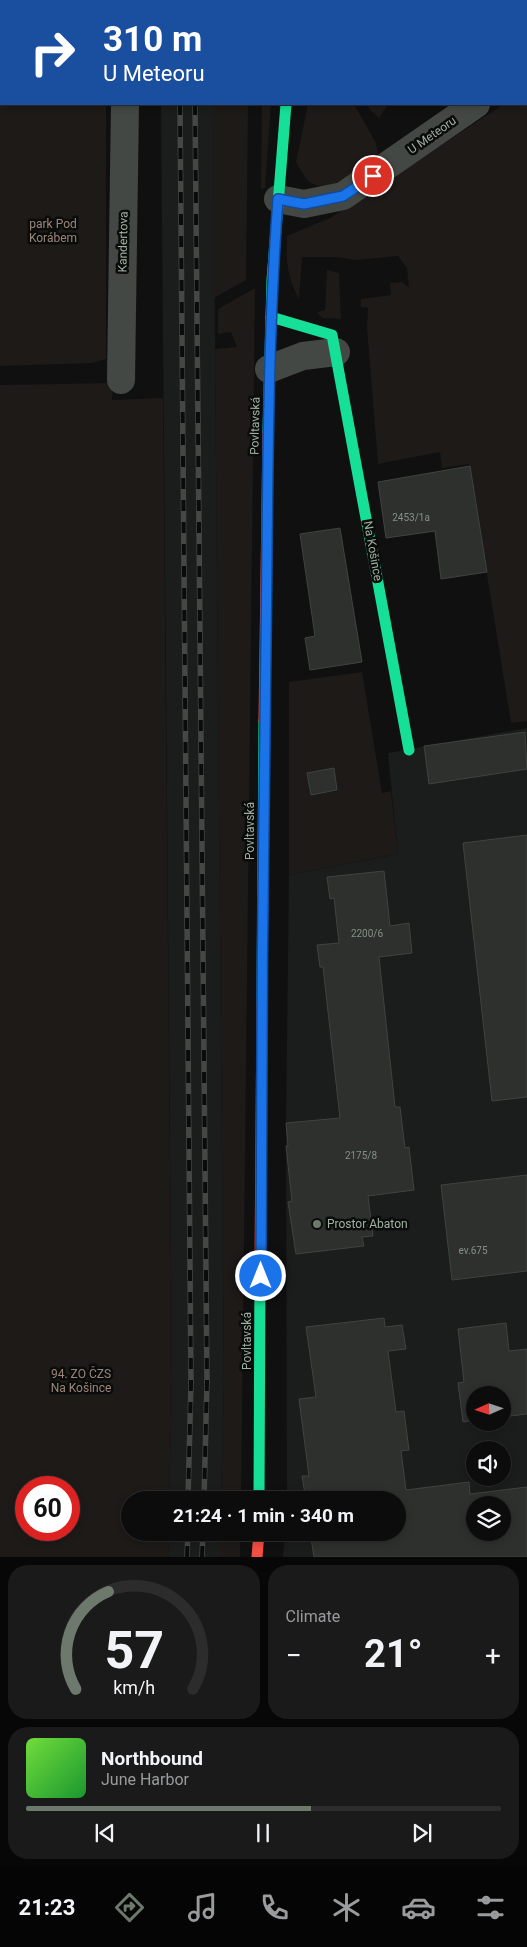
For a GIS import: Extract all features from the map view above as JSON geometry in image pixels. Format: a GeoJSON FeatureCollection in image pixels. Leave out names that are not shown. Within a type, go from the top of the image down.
{"type":"FeatureCollection","features":[{"type":"Feature","properties":{"kind":"main road","name":"Povltavská"},"geometry":{"type":"LineString","coordinates":[[259,1491],[263,811],[269,369],[278,199],[286,105]]}},
{"type":"Feature","properties":{"kind":"main road","name":"Na Košince"},"geometry":{"type":"LineString","coordinates":[[271,317],[332,335],[409,750]]}},
{"type":"Feature","properties":{"kind":"main road"},"geometry":{"type":"LineString","coordinates":[[257,1557],[258,1541]]}},
{"type":"Feature","properties":{"kind":"street","name":"Kandertova"},"geometry":{"type":"LineString","coordinates":[[121,380],[125,105]]}},
{"type":"Feature","properties":{"kind":"street","name":"U Meteoru"},"geometry":{"type":"LineString","coordinates":[[278,199],[304,204],[343,196],[475,105]]}},
{"type":"Feature","properties":{"kind":"street"},"geometry":{"type":"LineString","coordinates":[[269,369],[303,356],[336,352]]}},
{"type":"Feature","properties":{"kind":"shaded area"},"geometry":{"type":"Polygon","coordinates":[[[161,105],[213,105],[224,1383],[221,1491],[169,1491],[172,1383],[161,105]]]}},
{"type":"Feature","properties":{"kind":"shaded area"},"geometry":{"type":"Polygon","coordinates":[[[527,728],[527,1557],[283,1557],[284,1541],[406,1541],[406,1491],[287,1491],[286,1124],[289,875],[398,854],[388,753],[527,728]]]}},
{"type":"Feature","properties":{"kind":"shaded area"},"geometry":{"type":"Polygon","coordinates":[[[169,1541],[220,1541],[220,1557],[168,1557],[169,1541]]]}},
{"type":"Feature","properties":{"kind":"green space","name":"park Pod Korábem"},"geometry":{"type":"Polygon","coordinates":[[[0,105],[106,105],[106,359],[92,363],[0,366],[0,105]]]}},
{"type":"Feature","properties":{"kind":"green space"},"geometry":{"type":"Polygon","coordinates":[[[213,105],[248,105],[246,280],[214,298],[213,105]]]}},
{"type":"Feature","properties":{"kind":"green space"},"geometry":{"type":"Polygon","coordinates":[[[262,105],[271,105],[265,188],[261,189],[262,105]]]}},
{"type":"Feature","properties":{"kind":"green space"},"geometry":{"type":"Polygon","coordinates":[[[308,105],[355,105],[376,143],[378,153],[342,181],[325,186],[309,182],[296,162],[308,105]]]}},
{"type":"Feature","properties":{"kind":"green space"},"geometry":{"type":"Polygon","coordinates":[[[368,105],[387,105],[379,118],[368,105]]]}},
{"type":"Feature","properties":{"kind":"green space"},"geometry":{"type":"Polygon","coordinates":[[[502,105],[527,105],[527,721],[511,723],[469,464],[442,468],[440,452],[378,464],[367,328],[368,308],[361,307],[361,299],[391,295],[390,283],[402,282],[409,288],[407,268],[398,256],[356,260],[338,257],[302,257],[299,299],[292,283],[287,262],[287,236],[330,218],[502,105]]]}},
{"type":"Feature","properties":{"kind":"green space"},"geometry":{"type":"Polygon","coordinates":[[[327,270],[339,273],[341,319],[322,318],[317,312],[325,310],[327,270]]]}},
{"type":"Feature","properties":{"kind":"green space"},"geometry":{"type":"Polygon","coordinates":[[[255,288],[241,1491],[221,1491],[224,1383],[215,349],[237,347],[231,332],[218,334],[218,309],[255,288]]]}},
{"type":"Feature","properties":{"kind":"green space","name":"94. ZO ČZS Na Košince"},"geometry":{"type":"Polygon","coordinates":[[[113,383],[112,400],[163,398],[172,1383],[169,1491],[121,1491],[121,1541],[169,1541],[168,1557],[0,1557],[0,385],[113,383]]]}},
{"type":"Feature","properties":{"kind":"green space"},"geometry":{"type":"Polygon","coordinates":[[[362,672],[382,793],[391,791],[398,854],[289,875],[289,682],[362,672]],[[333,768],[307,773],[311,795],[337,791],[333,768]]]}},
{"type":"Feature","properties":{"kind":"green space"},"geometry":{"type":"Polygon","coordinates":[[[220,1541],[240,1541],[240,1557],[220,1557],[220,1541]]]}},
{"type":"Feature","properties":{"kind":"building"},"geometry":{"type":"Polygon","coordinates":[[[470,466],[487,572],[441,579],[435,531],[386,538],[378,482],[470,466]]]}},
{"type":"Feature","properties":{"kind":"building"},"geometry":{"type":"Polygon","coordinates":[[[340,528],[362,662],[310,670],[305,638],[315,636],[300,534],[340,528]]]}},
{"type":"Feature","properties":{"kind":"building"},"geometry":{"type":"Polygon","coordinates":[[[525,732],[527,769],[429,784],[424,746],[525,732]]]}},
{"type":"Feature","properties":{"kind":"building"},"geometry":{"type":"Polygon","coordinates":[[[334,768],[337,790],[311,795],[307,773],[334,768]]]}},
{"type":"Feature","properties":{"kind":"building"},"geometry":{"type":"Polygon","coordinates":[[[527,835],[527,1097],[492,1101],[463,843],[527,835]]]}},
{"type":"Feature","properties":{"kind":"building"},"geometry":{"type":"Polygon","coordinates":[[[384,871],[390,926],[409,923],[412,953],[379,957],[395,1107],[400,1107],[405,1148],[409,1147],[414,1190],[368,1196],[373,1236],[362,1237],[364,1246],[296,1254],[288,1202],[292,1201],[286,1146],[288,1146],[286,1123],[340,1118],[323,967],[320,967],[317,945],[339,943],[334,898],[330,899],[327,877],[384,871]]]}},
{"type":"Feature","properties":{"kind":"building"},"geometry":{"type":"Polygon","coordinates":[[[527,1175],[527,1271],[452,1280],[441,1185],[527,1175]]]}},
{"type":"Feature","properties":{"kind":"building"},"geometry":{"type":"Polygon","coordinates":[[[384,1318],[385,1327],[402,1325],[406,1349],[388,1351],[396,1412],[404,1411],[409,1450],[401,1451],[406,1490],[466,1482],[466,1486],[469,1486],[470,1494],[527,1487],[527,1557],[314,1557],[311,1541],[406,1541],[406,1491],[304,1491],[302,1476],[309,1476],[299,1399],[316,1397],[306,1327],[384,1318]]]}},
{"type":"Feature","properties":{"kind":"building"},"geometry":{"type":"Polygon","coordinates":[[[506,1323],[509,1351],[527,1349],[527,1414],[511,1416],[511,1386],[466,1386],[466,1422],[463,1422],[458,1383],[464,1382],[458,1329],[506,1323]]]}},
{"type":"Feature","properties":{"kind":"railway"},"geometry":{"type":"LineString","coordinates":[[180,105],[191,1383],[188,1491]]}},
{"type":"Feature","properties":{"kind":"railway"},"geometry":{"type":"LineString","coordinates":[[195,105],[207,1381],[204,1491]]}},
{"type":"Feature","properties":{"kind":"railway"},"geometry":{"type":"LineString","coordinates":[[187,1557],[188,1541]]}},
{"type":"Feature","properties":{"kind":"railway"},"geometry":{"type":"LineString","coordinates":[[202,1557],[203,1541]]}},
{"type":"Feature","properties":{"kind":"traffic: fast"},"geometry":{"type":"LineString","coordinates":[[268,432],[272,280],[286,105]]}},
{"type":"Feature","properties":{"kind":"traffic: fast"},"geometry":{"type":"LineString","coordinates":[[271,317],[332,335],[409,750]]}},
{"type":"Feature","properties":{"kind":"traffic: fast"},"geometry":{"type":"LineString","coordinates":[[262,1003],[264,721]]}},
{"type":"Feature","properties":{"kind":"traffic: fast"},"geometry":{"type":"LineString","coordinates":[[259,1491],[260,1261]]}},
{"type":"Feature","properties":{"kind":"traffic: jam"},"geometry":{"type":"LineString","coordinates":[[264,721],[268,432]]}},
{"type":"Feature","properties":{"kind":"traffic: jam"},"geometry":{"type":"LineString","coordinates":[[260,1261],[262,1003]]}},
{"type":"Feature","properties":{"kind":"traffic: jam"},"geometry":{"type":"LineString","coordinates":[[257,1557],[258,1541]]}},
{"type":"Feature","properties":{"kind":"place","name":"Prostor Abaton"},"geometry":{"type":"Point","coordinates":[317,1224]}},
{"type":"Feature","properties":{"kind":"route"},"geometry":{"type":"LineString","coordinates":[[261,1276],[269,369],[272,280],[278,199],[304,204],[343,196],[373,176]]}}]}
